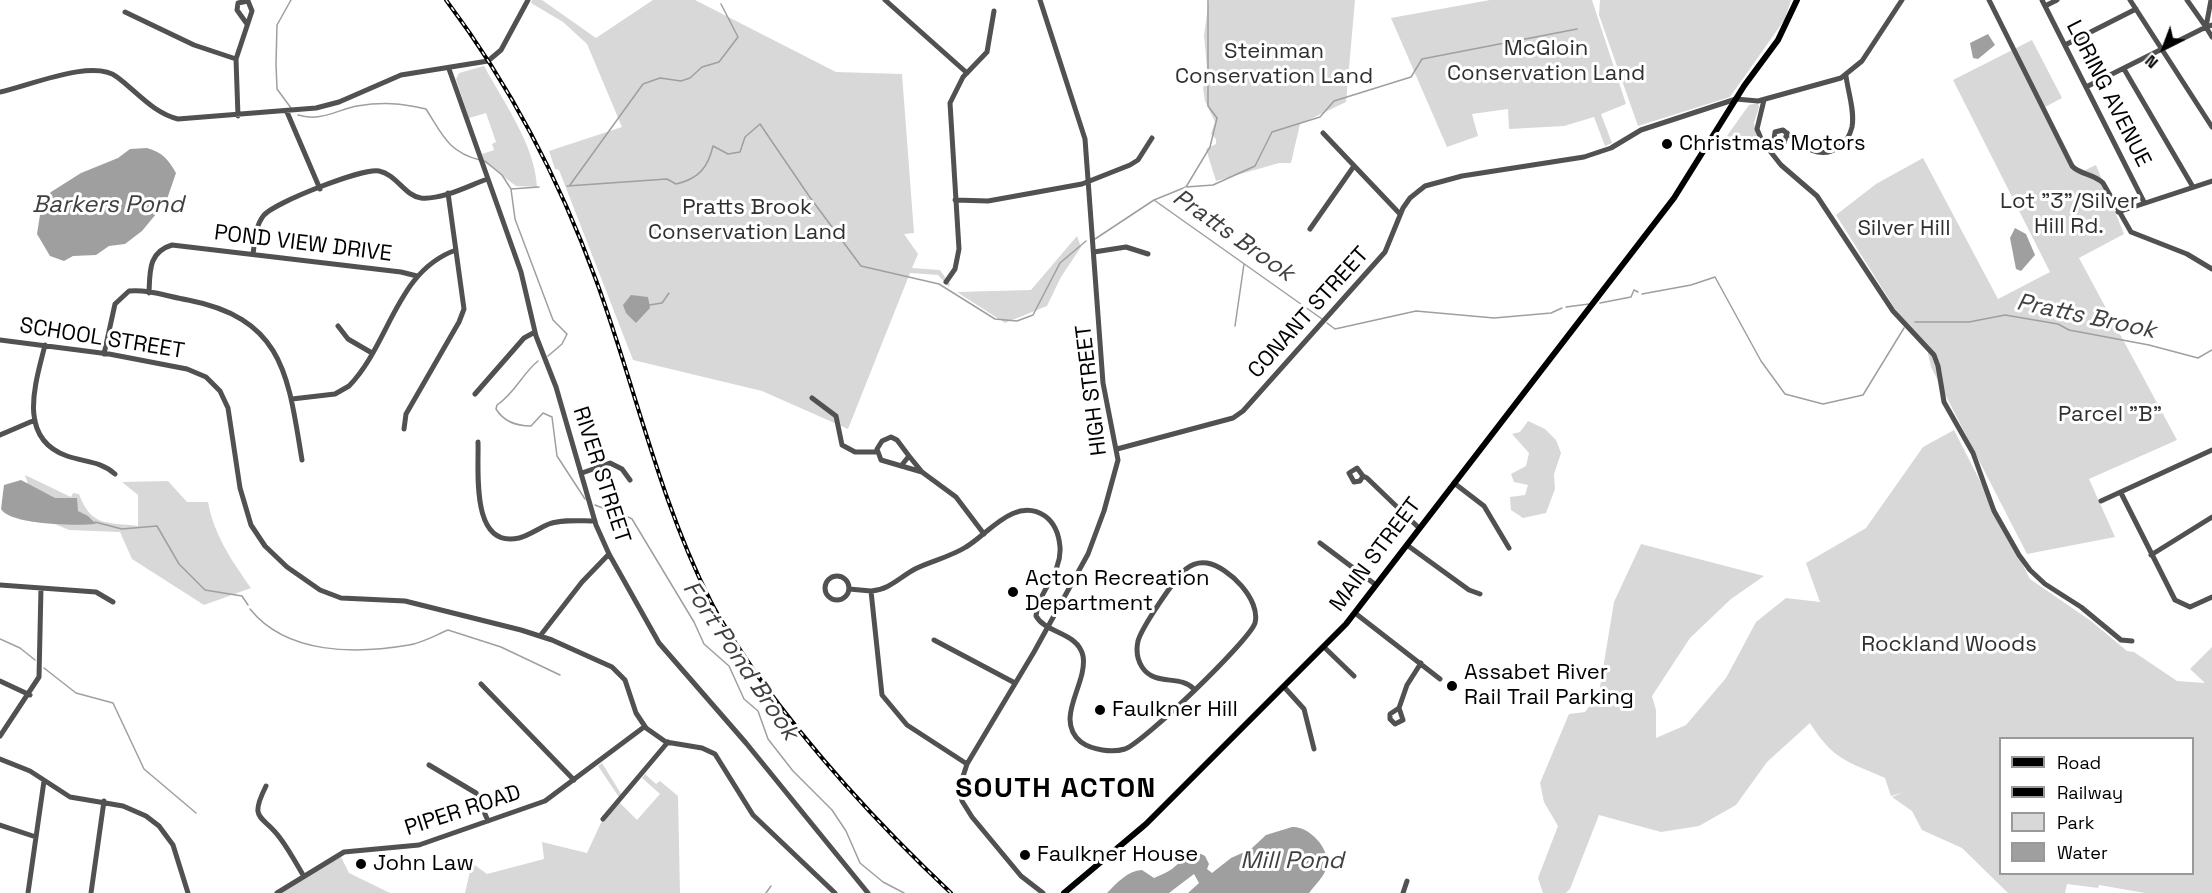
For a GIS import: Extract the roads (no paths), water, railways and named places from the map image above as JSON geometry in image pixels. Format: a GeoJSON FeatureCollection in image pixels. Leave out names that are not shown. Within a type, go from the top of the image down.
{"type":"FeatureCollection","features":[{"type":"Feature","properties":{"kind":"main road","name":"MAIN STREET"},"geometry":{"type":"LineString","coordinates":[[1064,893],[1139,832],[1325,648],[1355,613],[1674,198],[1736,99],[1778,40],[1797,0]]}},
{"type":"Feature","properties":{"kind":"street"},"geometry":{"type":"LineString","coordinates":[[0,92],[86,70],[100,69],[112,73],[159,112],[174,118],[287,112],[339,102],[401,75],[480,63],[497,55],[528,0]]}},
{"type":"Feature","properties":{"kind":"street"},"geometry":{"type":"LineString","coordinates":[[885,0],[967,73]]}},
{"type":"Feature","properties":{"kind":"street","name":"HIGH STREET"},"geometry":{"type":"LineString","coordinates":[[1040,0],[1083,126],[1103,383],[1117,449],[1116,472],[1088,554],[1049,626],[967,764],[959,789],[968,812],[1021,876],[1043,893]]}},
{"type":"Feature","properties":{"kind":"street"},"geometry":{"type":"LineString","coordinates":[[1736,99],[1764,100],[1846,76],[1870,50],[1902,0]]}},
{"type":"Feature","properties":{"kind":"street"},"geometry":{"type":"LineString","coordinates":[[1989,0],[2076,171],[2092,174],[2103,183],[2131,232],[2194,257],[2212,269]]}},
{"type":"Feature","properties":{"kind":"street"},"geometry":{"type":"LineString","coordinates":[[2043,3],[2057,0]]}},
{"type":"Feature","properties":{"kind":"street"},"geometry":{"type":"LineString","coordinates":[[2130,0],[2212,127]]}},
{"type":"Feature","properties":{"kind":"street"},"geometry":{"type":"LineString","coordinates":[[2187,0],[2209,26]]}},
{"type":"Feature","properties":{"kind":"street"},"geometry":{"type":"LineString","coordinates":[[2211,0],[2209,26],[2212,37]]}},
{"type":"Feature","properties":{"kind":"street","name":"LORING AVENUE"},"geometry":{"type":"LineString","coordinates":[[2043,3],[2144,202]]}},
{"type":"Feature","properties":{"kind":"street"},"geometry":{"type":"LineString","coordinates":[[2065,45],[2136,9]]}},
{"type":"Feature","properties":{"kind":"street"},"geometry":{"type":"LineString","coordinates":[[946,282],[955,270],[958,256],[950,103],[954,91],[967,73],[987,52],[994,11]]}},
{"type":"Feature","properties":{"kind":"street"},"geometry":{"type":"LineString","coordinates":[[125,12],[194,45],[236,59]]}},
{"type":"Feature","properties":{"kind":"street"},"geometry":{"type":"LineString","coordinates":[[238,116],[236,59],[247,24]]}},
{"type":"Feature","properties":{"kind":"street"},"geometry":{"type":"LineString","coordinates":[[2086,87],[2209,26]]}},
{"type":"Feature","properties":{"kind":"street","name":"RIVER STREET"},"geometry":{"type":"LineString","coordinates":[[449,69],[524,283],[535,332],[556,387],[595,521],[609,554],[657,641],[746,743],[868,893]]}},
{"type":"Feature","properties":{"kind":"street"},"geometry":{"type":"LineString","coordinates":[[2124,69],[2193,187]]}},
{"type":"Feature","properties":{"kind":"street"},"geometry":{"type":"LineString","coordinates":[[1787,133],[1809,150],[1819,153],[1832,151],[1844,142],[1851,130],[1852,121],[1846,76]]}},
{"type":"Feature","properties":{"kind":"street","name":"CONANT STREET"},"geometry":{"type":"LineString","coordinates":[[1117,449],[1233,418],[1243,411],[1385,252],[1400,214],[1415,192],[1435,182],[1590,156],[1611,148],[1641,130],[1736,99]]}},
{"type":"Feature","properties":{"kind":"street"},"geometry":{"type":"LineString","coordinates":[[1764,100],[1758,124],[1762,141],[1781,165],[1818,196],[1893,311],[1934,356],[1944,402],[1980,470],[1985,491],[1994,511],[2019,555],[2030,570],[2045,584],[2081,607],[2121,640],[2132,641]]}},
{"type":"Feature","properties":{"kind":"street"},"geometry":{"type":"LineString","coordinates":[[287,112],[320,189]]}},
{"type":"Feature","properties":{"kind":"street"},"geometry":{"type":"LineString","coordinates":[[1323,133],[1400,214]]}},
{"type":"Feature","properties":{"kind":"street"},"geometry":{"type":"LineString","coordinates":[[955,200],[988,201],[1089,182],[1138,160],[1152,138]]}},
{"type":"Feature","properties":{"kind":"street"},"geometry":{"type":"LineString","coordinates":[[1310,229],[1354,166]]}},
{"type":"Feature","properties":{"kind":"street"},"geometry":{"type":"LineString","coordinates":[[253,254],[256,230],[266,213],[278,205],[366,171],[376,170],[390,175],[419,197],[448,193],[487,179]]}},
{"type":"Feature","properties":{"kind":"street"},"geometry":{"type":"LineString","coordinates":[[2118,212],[2212,181]]}},
{"type":"Feature","properties":{"kind":"street"},"geometry":{"type":"LineString","coordinates":[[404,429],[406,414],[463,314],[448,193]]}},
{"type":"Feature","properties":{"kind":"street","name":"POND VIEW DRIVE"},"geometry":{"type":"LineString","coordinates":[[149,293],[153,259],[159,251],[177,245],[417,276]]}},
{"type":"Feature","properties":{"kind":"street"},"geometry":{"type":"LineString","coordinates":[[1094,252],[1126,247],[1148,254]]}},
{"type":"Feature","properties":{"kind":"street"},"geometry":{"type":"LineString","coordinates":[[292,399],[329,395],[346,389],[372,353],[417,276],[429,264],[456,250]]}},
{"type":"Feature","properties":{"kind":"street"},"geometry":{"type":"LineString","coordinates":[[104,354],[114,308],[118,298],[129,291],[220,308],[249,324],[277,356],[288,382],[302,460]]}},
{"type":"Feature","properties":{"kind":"street"},"geometry":{"type":"LineString","coordinates":[[338,326],[348,339],[372,353]]}},
{"type":"Feature","properties":{"kind":"street"},"geometry":{"type":"LineString","coordinates":[[475,394],[524,338],[535,332]]}},
{"type":"Feature","properties":{"kind":"street","name":"SCHOOL STREET"},"geometry":{"type":"LineString","coordinates":[[0,340],[104,354],[195,371],[216,386],[228,408],[240,488],[251,525],[274,556],[320,590],[354,600],[409,602],[540,636],[618,672],[626,682],[636,713],[644,727]]}},
{"type":"Feature","properties":{"kind":"street"},"geometry":{"type":"LineString","coordinates":[[45,345],[31,404],[40,433],[54,448],[74,458],[99,463],[115,474]]}},
{"type":"Feature","properties":{"kind":"street"},"geometry":{"type":"LineString","coordinates":[[812,398],[836,416],[842,445],[855,452],[877,452]]}},
{"type":"Feature","properties":{"kind":"street"},"geometry":{"type":"LineString","coordinates":[[0,435],[35,420]]}},
{"type":"Feature","properties":{"kind":"street"},"geometry":{"type":"LineString","coordinates":[[877,452],[882,441],[891,437],[897,440],[922,472],[956,497],[984,534]]}},
{"type":"Feature","properties":{"kind":"street"},"geometry":{"type":"LineString","coordinates":[[478,442],[480,508],[485,523],[499,535],[515,538],[556,522],[595,521]]}},
{"type":"Feature","properties":{"kind":"street"},"geometry":{"type":"LineString","coordinates":[[2101,501],[2212,450]]}},
{"type":"Feature","properties":{"kind":"street"},"geometry":{"type":"LineString","coordinates":[[877,452],[884,463],[922,472]]}},
{"type":"Feature","properties":{"kind":"street"},"geometry":{"type":"LineString","coordinates":[[901,466],[909,456]]}},
{"type":"Feature","properties":{"kind":"street"},"geometry":{"type":"LineString","coordinates":[[582,473],[610,463],[622,469],[630,480]]}},
{"type":"Feature","properties":{"kind":"street"},"geometry":{"type":"LineString","coordinates":[[1363,476],[1419,528]]}},
{"type":"Feature","properties":{"kind":"street"},"geometry":{"type":"LineString","coordinates":[[1454,483],[1484,506],[1509,548]]}},
{"type":"Feature","properties":{"kind":"street"},"geometry":{"type":"LineString","coordinates":[[2121,493],[2177,603],[2190,607],[2212,597]]}},
{"type":"Feature","properties":{"kind":"street"},"geometry":{"type":"LineString","coordinates":[[849,589],[871,591],[883,589],[914,569],[962,550],[1010,514],[1022,511],[1040,513],[1053,524],[1059,537],[1059,561],[1036,613],[1039,620],[1073,640],[1082,654],[1082,673],[1070,723],[1075,735],[1089,746],[1109,750],[1127,748],[1160,723],[1194,689],[1249,634],[1256,616],[1253,604],[1245,591],[1220,568],[1206,563],[1192,565],[1178,578],[1142,632],[1137,648],[1140,664],[1151,676],[1163,680],[1186,682],[1194,689]]}},
{"type":"Feature","properties":{"kind":"street"},"geometry":{"type":"LineString","coordinates":[[2151,555],[2212,517]]}},
{"type":"Feature","properties":{"kind":"street"},"geometry":{"type":"LineString","coordinates":[[1320,543],[1376,585]]}},
{"type":"Feature","properties":{"kind":"street"},"geometry":{"type":"LineString","coordinates":[[1407,544],[1469,590],[1480,594]]}},
{"type":"Feature","properties":{"kind":"street"},"geometry":{"type":"LineString","coordinates":[[540,636],[582,582],[609,554]]}},
{"type":"Feature","properties":{"kind":"street"},"geometry":{"type":"LineString","coordinates":[[839,576],[848,581],[849,589],[844,598],[835,600],[827,594],[826,584],[832,577],[839,576]]}},
{"type":"Feature","properties":{"kind":"street"},"geometry":{"type":"LineString","coordinates":[[0,585],[96,592],[113,602]]}},
{"type":"Feature","properties":{"kind":"street"},"geometry":{"type":"LineString","coordinates":[[0,736],[30,695],[40,672],[41,588]]}},
{"type":"Feature","properties":{"kind":"street"},"geometry":{"type":"LineString","coordinates":[[871,591],[882,694],[907,725],[967,764]]}},
{"type":"Feature","properties":{"kind":"street"},"geometry":{"type":"LineString","coordinates":[[1355,613],[1440,678]]}},
{"type":"Feature","properties":{"kind":"street"},"geometry":{"type":"LineString","coordinates":[[934,640],[1015,683]]}},
{"type":"Feature","properties":{"kind":"street"},"geometry":{"type":"LineString","coordinates":[[1325,648],[1354,675]]}},
{"type":"Feature","properties":{"kind":"street"},"geometry":{"type":"LineString","coordinates":[[1399,708],[1408,682],[1421,663]]}},
{"type":"Feature","properties":{"kind":"street"},"geometry":{"type":"LineString","coordinates":[[0,681],[30,695]]}},
{"type":"Feature","properties":{"kind":"street"},"geometry":{"type":"LineString","coordinates":[[481,684],[574,780]]}},
{"type":"Feature","properties":{"kind":"street"},"geometry":{"type":"LineString","coordinates":[[1285,688],[1303,706],[1314,749]]}},
{"type":"Feature","properties":{"kind":"street"},"geometry":{"type":"LineString","coordinates":[[644,727],[668,742],[704,748],[718,756],[751,813],[789,852],[835,893]]}},
{"type":"Feature","properties":{"kind":"street","name":"PIPER ROAD"},"geometry":{"type":"LineString","coordinates":[[278,893],[303,875],[346,852],[410,847],[547,800],[644,727]]}},
{"type":"Feature","properties":{"kind":"street"},"geometry":{"type":"LineString","coordinates":[[603,819],[668,742]]}},
{"type":"Feature","properties":{"kind":"street"},"geometry":{"type":"LineString","coordinates":[[0,759],[30,771],[70,797],[104,801],[135,810],[159,826],[174,845],[188,893]]}},
{"type":"Feature","properties":{"kind":"street"},"geometry":{"type":"LineString","coordinates":[[429,765],[476,793],[488,821]]}},
{"type":"Feature","properties":{"kind":"street"},"geometry":{"type":"LineString","coordinates":[[28,893],[44,781]]}},
{"type":"Feature","properties":{"kind":"street"},"geometry":{"type":"LineString","coordinates":[[266,786],[258,806],[260,818],[279,836],[303,875]]}},
{"type":"Feature","properties":{"kind":"street"},"geometry":{"type":"LineString","coordinates":[[91,893],[104,801]]}},
{"type":"Feature","properties":{"kind":"street"},"geometry":{"type":"LineString","coordinates":[[0,825],[36,837]]}},
{"type":"Feature","properties":{"kind":"street"},"geometry":{"type":"LineString","coordinates":[[1403,893],[1407,881]]}},
{"type":"Feature","properties":{"kind":"water"},"geometry":{"type":"Polygon","coordinates":[[[1988,34],[1995,45],[1978,59],[1973,58],[1970,43],[1988,34]]]}},
{"type":"Feature","properties":{"kind":"water","name":"Barkers Pond"},"geometry":{"type":"Polygon","coordinates":[[[147,148],[164,157],[176,173],[166,202],[142,231],[125,244],[109,246],[96,255],[73,256],[64,261],[50,256],[37,234],[42,202],[51,192],[81,173],[118,158],[130,149],[147,148]]]}},
{"type":"Feature","properties":{"kind":"water"},"geometry":{"type":"Polygon","coordinates":[[[2015,228],[2026,234],[2035,255],[2021,271],[2016,269],[2010,238],[2015,228]]]}},
{"type":"Feature","properties":{"kind":"water"},"geometry":{"type":"Polygon","coordinates":[[[631,295],[648,297],[650,308],[636,323],[626,313],[623,305],[631,295]]]}},
{"type":"Feature","properties":{"kind":"water"},"geometry":{"type":"Polygon","coordinates":[[[21,480],[55,498],[77,498],[78,511],[88,516],[96,524],[45,523],[7,514],[1,509],[4,485],[21,480]]]}},
{"type":"Feature","properties":{"kind":"water","name":"Mill Pond"},"geometry":{"type":"Polygon","coordinates":[[[1292,827],[1305,830],[1317,839],[1327,859],[1324,873],[1309,893],[1188,893],[1199,883],[1194,874],[1169,893],[1107,893],[1132,873],[1142,870],[1154,878],[1172,869],[1187,856],[1196,853],[1205,856],[1209,864],[1207,869],[1212,873],[1231,858],[1251,849],[1266,835],[1292,827]]]}},
{"type":"Feature","properties":{"kind":"waterway","name":"Fort Pond Brook"},"geometry":{"type":"LineString","coordinates":[[291,0],[277,25],[276,64],[277,89],[291,108]]}},
{"type":"Feature","properties":{"kind":"waterway"},"geometry":{"type":"LineString","coordinates":[[1154,200],[1186,187],[1210,147],[1217,118],[1208,106],[1208,0]]}},
{"type":"Feature","properties":{"kind":"waterway"},"geometry":{"type":"LineString","coordinates":[[570,185],[643,84],[660,78],[681,81],[690,78],[702,67],[719,62],[738,37],[721,4]]}},
{"type":"Feature","properties":{"kind":"waterway"},"geometry":{"type":"LineString","coordinates":[[1186,187],[1213,185],[1255,166],[1272,132],[1320,117],[1334,101],[1411,77],[1422,59],[1577,29]]}},
{"type":"Feature","properties":{"kind":"waterway","name":"Fort Pond Brook"},"geometry":{"type":"LineString","coordinates":[[298,115],[314,117],[375,104],[400,104],[426,109],[453,147],[469,157],[480,160]]}},
{"type":"Feature","properties":{"kind":"waterway","name":"Pratts Brook"},"geometry":{"type":"LineString","coordinates":[[567,186],[667,179],[676,184],[684,182],[701,171],[708,161],[713,146],[728,154],[740,152],[745,137],[760,124],[809,196],[861,266],[939,284],[995,319],[1017,321],[1033,315],[1060,263],[1086,241]]}},
{"type":"Feature","properties":{"kind":"waterway","name":"Fort Pond Brook"},"geometry":{"type":"LineString","coordinates":[[485,161],[502,175],[511,189],[515,219],[553,320],[567,334],[562,344],[548,356]]}},
{"type":"Feature","properties":{"kind":"waterway","name":"Pratts Brook"},"geometry":{"type":"LineString","coordinates":[[511,189],[539,187]]}},
{"type":"Feature","properties":{"kind":"waterway","name":"Pratts Brook"},"geometry":{"type":"LineString","coordinates":[[1095,239],[1154,200],[1322,319]]}},
{"type":"Feature","properties":{"kind":"waterway"},"geometry":{"type":"LineString","coordinates":[[1235,326],[1244,264]]}},
{"type":"Feature","properties":{"kind":"waterway","name":"Pratts Brook"},"geometry":{"type":"LineString","coordinates":[[1642,294],[1691,285],[1715,277],[1761,361],[1785,394],[1823,404],[1863,395],[1904,328]]}},
{"type":"Feature","properties":{"kind":"waterway","name":"Pratts Brook"},"geometry":{"type":"LineString","coordinates":[[1600,303],[1631,297],[1634,290],[1638,292]]}},
{"type":"Feature","properties":{"kind":"waterway"},"geometry":{"type":"LineString","coordinates":[[649,305],[662,303],[669,293]]}},
{"type":"Feature","properties":{"kind":"waterway","name":"Pratts Brook"},"geometry":{"type":"LineString","coordinates":[[1566,307],[1589,304]]}},
{"type":"Feature","properties":{"kind":"waterway","name":"Pratts Brook"},"geometry":{"type":"LineString","coordinates":[[1327,323],[1335,329],[1416,311],[1494,318],[1551,313],[1562,308]]}},
{"type":"Feature","properties":{"kind":"waterway","name":"Pratts Brook"},"geometry":{"type":"LineString","coordinates":[[1915,322],[1969,322],[2005,315],[2058,324],[2069,330],[2149,345],[2198,358],[2212,350]]}},
{"type":"Feature","properties":{"kind":"waterway","name":"Fort Pond Brook"},"geometry":{"type":"LineString","coordinates":[[538,361],[509,395],[497,405],[496,409],[507,420],[521,425],[531,426],[543,413],[552,417],[557,456],[585,499]]}},
{"type":"Feature","properties":{"kind":"waterway","name":"Fort Pond Brook"},"geometry":{"type":"LineString","coordinates":[[595,505],[632,519],[694,622],[704,644],[729,666],[744,699],[758,711],[768,739],[793,771],[832,810],[846,831],[860,863],[883,882],[904,893]]}},
{"type":"Feature","properties":{"kind":"waterway"},"geometry":{"type":"LineString","coordinates":[[95,522],[122,529],[157,526],[179,564],[205,590],[242,596],[248,605]]}},
{"type":"Feature","properties":{"kind":"waterway"},"geometry":{"type":"LineString","coordinates":[[250,609],[265,624],[283,635],[324,648],[367,650],[409,645],[448,630],[501,647],[560,675]]}},
{"type":"Feature","properties":{"kind":"waterway"},"geometry":{"type":"LineString","coordinates":[[0,639],[20,648],[35,660]]}},
{"type":"Feature","properties":{"kind":"waterway"},"geometry":{"type":"LineString","coordinates":[[44,668],[76,693],[113,703],[144,769],[196,813]]}},
{"type":"Feature","properties":{"kind":"waterway"},"geometry":{"type":"LineString","coordinates":[[766,893],[771,886]]}},
{"type":"Feature","properties":{"kind":"railway"},"geometry":{"type":"LineString","coordinates":[[446,0],[512,99],[566,206],[610,320],[676,522],[715,610],[760,679],[827,764],[875,817],[951,893]]}},
{"type":"Feature","properties":{"kind":"place","name":"Christmas Motors"},"geometry":{"type":"Point","coordinates":[1667,144]}},
{"type":"Feature","properties":{"kind":"place","name":"Acton Recreation Department"},"geometry":{"type":"Point","coordinates":[1013,592]}},
{"type":"Feature","properties":{"kind":"place","name":"Assabet River Rail Trail Parking"},"geometry":{"type":"Point","coordinates":[1452,686]}},
{"type":"Feature","properties":{"kind":"place","name":"Faulkner Hill"},"geometry":{"type":"Point","coordinates":[1100,710]}},
{"type":"Feature","properties":{"kind":"place","name":"Faulkner House"},"geometry":{"type":"Point","coordinates":[1025,855]}},
{"type":"Feature","properties":{"kind":"place","name":"John Law"},"geometry":{"type":"Point","coordinates":[361,864]}},
{"type":"Feature","properties":{"kind":"district","name":"SOUTH ACTON"},"geometry":{"type":"Point","coordinates":[1056,789]}},
{"type":"Feature","properties":{"kind":"park label","name":"McGloin Conservation Land"},"geometry":{"type":"Point","coordinates":[1546,62]}},
{"type":"Feature","properties":{"kind":"park label","name":"Steinman Conservation Land"},"geometry":{"type":"Point","coordinates":[1274,64]}},
{"type":"Feature","properties":{"kind":"park label","name":"Lot \"3\"/Silver Hill Rd."},"geometry":{"type":"Point","coordinates":[2069,214]}},
{"type":"Feature","properties":{"kind":"park label","name":"Pratts Brook Conservation Land"},"geometry":{"type":"Point","coordinates":[747,220]}},
{"type":"Feature","properties":{"kind":"park label","name":"Silver Hill"},"geometry":{"type":"Point","coordinates":[1904,229]}},
{"type":"Feature","properties":{"kind":"park label","name":"Parcel \"B\""},"geometry":{"type":"Point","coordinates":[2110,415]}},
{"type":"Feature","properties":{"kind":"park label","name":"Rockland Woods"},"geometry":{"type":"Point","coordinates":[1949,645]}}]}
